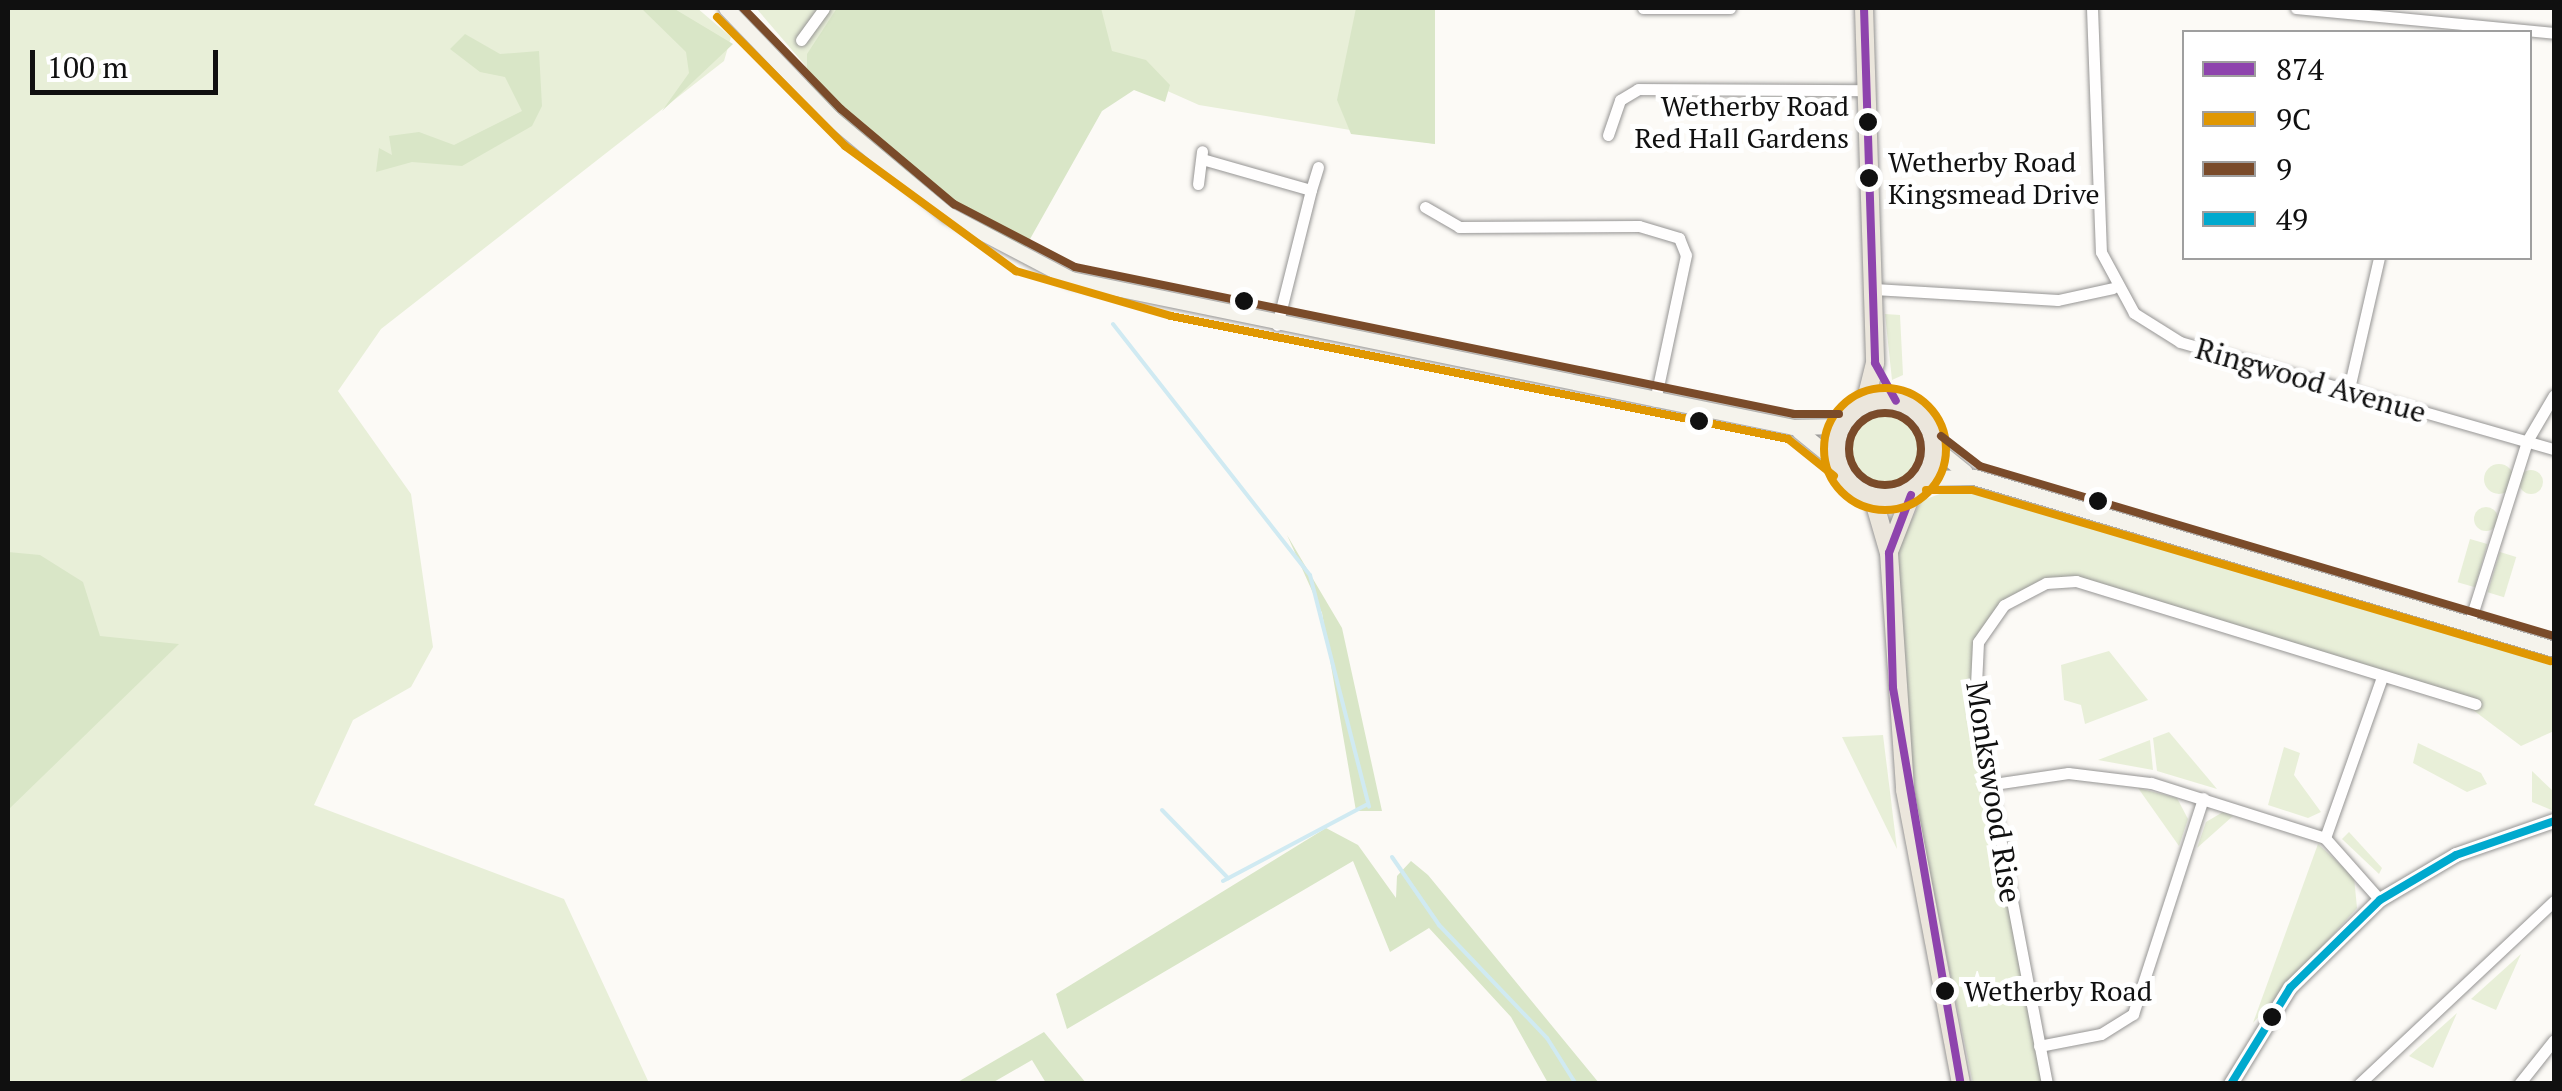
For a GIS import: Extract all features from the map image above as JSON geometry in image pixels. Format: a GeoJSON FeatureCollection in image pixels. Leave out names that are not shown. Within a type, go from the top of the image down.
{"type":"FeatureCollection","features":[{"type":"Feature","properties":{"kind":"main road"},"geometry":{"type":"LineString","coordinates":[[726,8],[832,118],[984,240],[1104,290],[1792,427],[1839,426],[1866,400],[1875,363],[1864,8]]}},
{"type":"Feature","properties":{"kind":"main road"},"geometry":{"type":"LineString","coordinates":[[1875,363],[1896,402],[1934,446],[1974,478]]}},
{"type":"Feature","properties":{"kind":"main road"},"geometry":{"type":"LineString","coordinates":[[1866,400],[1896,402]]}},
{"type":"Feature","properties":{"kind":"main road"},"geometry":{"type":"LineString","coordinates":[[1839,426],[1842,466]]}},
{"type":"Feature","properties":{"kind":"main road"},"geometry":{"type":"LineString","coordinates":[[1792,427],[1842,466],[1874,498],[1889,553],[1904,790],[1961,1084]]}},
{"type":"Feature","properties":{"kind":"main road"},"geometry":{"type":"LineString","coordinates":[[1889,553],[1911,495],[1926,478],[1934,446]]}},
{"type":"Feature","properties":{"kind":"main road"},"geometry":{"type":"LineString","coordinates":[[1926,478],[1974,478],[2470,621],[2554,649]]}},
{"type":"Feature","properties":{"kind":"main road"},"geometry":{"type":"LineString","coordinates":[[1874,498],[1911,495]]}},
{"type":"Feature","properties":{"kind":"street"},"geometry":{"type":"LineString","coordinates":[[801,40],[824,8]]}},
{"type":"Feature","properties":{"kind":"street"},"geometry":{"type":"LineString","coordinates":[[1643,8],[1730,8]]}},
{"type":"Feature","properties":{"kind":"street"},"geometry":{"type":"LineString","coordinates":[[1874,289],[2058,300],[2112,288],[2099,238],[2092,8]]}},
{"type":"Feature","properties":{"kind":"street"},"geometry":{"type":"LineString","coordinates":[[2296,8],[2523,30]]}},
{"type":"Feature","properties":{"kind":"street"},"geometry":{"type":"LineString","coordinates":[[1608,135],[1620,100],[1638,90],[1866,90]]}},
{"type":"Feature","properties":{"kind":"street"},"geometry":{"type":"LineString","coordinates":[[1198,184],[1202,155],[1311,190]]}},
{"type":"Feature","properties":{"kind":"street"},"geometry":{"type":"LineString","coordinates":[[1277,325],[1318,167]]}},
{"type":"Feature","properties":{"kind":"street"},"geometry":{"type":"LineString","coordinates":[[1425,207],[1459,227],[1639,226],[1679,238],[1686,256],[1655,401]]}},
{"type":"Feature","properties":{"kind":"street"},"geometry":{"type":"LineString","coordinates":[[2348,393],[2379,260]]}},
{"type":"Feature","properties":{"kind":"street","name":"Ringwood Avenue"},"geometry":{"type":"LineString","coordinates":[[2112,288],[2180,342],[2554,449]]}},
{"type":"Feature","properties":{"kind":"street"},"geometry":{"type":"LineString","coordinates":[[2470,621],[2527,442],[2554,395]]}},
{"type":"Feature","properties":{"kind":"street","name":"Monkswood Rise"},"geometry":{"type":"LineString","coordinates":[[2046,1084],[1987,784],[1974,696],[1978,642],[2004,605],[2046,584],[2103,588],[2381,680],[2476,704]]}},
{"type":"Feature","properties":{"kind":"street"},"geometry":{"type":"LineString","coordinates":[[2325,838],[2381,680]]}},
{"type":"Feature","properties":{"kind":"street"},"geometry":{"type":"LineString","coordinates":[[1987,784],[2092,774],[2203,798],[2325,838],[2380,900]]}},
{"type":"Feature","properties":{"kind":"street"},"geometry":{"type":"LineString","coordinates":[[2039,1046],[2101,1034],[2133,1014],[2203,798]]}},
{"type":"Feature","properties":{"kind":"street"},"geometry":{"type":"LineString","coordinates":[[2231,1084],[2290,988],[2380,900],[2456,855],[2554,821]]}},
{"type":"Feature","properties":{"kind":"street"},"geometry":{"type":"LineString","coordinates":[[2360,1084],[2554,900]]}},
{"type":"Feature","properties":{"kind":"street"},"geometry":{"type":"LineString","coordinates":[[2519,1084],[2554,1040]]}},
{"type":"Feature","properties":{"kind":"green space"},"geometry":{"type":"Polygon","coordinates":[[[8,8],[697,8],[731,37],[724,61],[381,329],[338,391],[411,494],[433,647],[411,687],[353,720],[314,805],[564,899],[649,1083],[8,1083],[8,8]]]}},
{"type":"Feature","properties":{"kind":"green space"},"geometry":{"type":"Polygon","coordinates":[[[641,8],[673,8],[733,44],[662,111],[689,73],[686,52],[641,8]]]}},
{"type":"Feature","properties":{"kind":"green space"},"geometry":{"type":"Polygon","coordinates":[[[756,8],[1435,8],[1435,144],[1199,105],[1136,77],[947,204],[821,104],[804,64],[756,8]]]}},
{"type":"Feature","properties":{"kind":"green space"},"geometry":{"type":"Polygon","coordinates":[[[837,8],[1101,8],[1112,51],[1146,60],[1170,85],[1165,102],[1134,90],[1102,111],[1025,248],[947,204],[807,85],[807,54],[837,8]]]}},
{"type":"Feature","properties":{"kind":"green space"},"geometry":{"type":"Polygon","coordinates":[[[1356,8],[1435,8],[1435,144],[1351,134],[1337,100],[1356,8]]]}},
{"type":"Feature","properties":{"kind":"green space"},"geometry":{"type":"Polygon","coordinates":[[[465,34],[500,54],[539,51],[542,106],[532,126],[462,166],[412,162],[376,172],[379,148],[392,155],[389,136],[419,132],[454,145],[522,111],[505,77],[480,72],[450,49],[465,34]]]}},
{"type":"Feature","properties":{"kind":"green space"},"geometry":{"type":"Polygon","coordinates":[[[1885,314],[1900,315],[1903,375],[1892,380],[1885,314]]]}},
{"type":"Feature","properties":{"kind":"green space"},"geometry":{"type":"Polygon","coordinates":[[[1886,412],[1901,415],[1913,424],[1922,436],[1922,466],[1913,478],[1901,487],[1886,490],[1871,487],[1859,478],[1850,466],[1847,451],[1850,436],[1859,424],[1871,415],[1886,412]]]}},
{"type":"Feature","properties":{"kind":"green space"},"geometry":{"type":"Polygon","coordinates":[[[2499,464],[2509,469],[2514,479],[2509,489],[2499,494],[2489,489],[2484,479],[2489,469],[2499,464]]]}},
{"type":"Feature","properties":{"kind":"green space"},"geometry":{"type":"Polygon","coordinates":[[[2531,470],[2543,482],[2531,494],[2519,482],[2531,470]]]}},
{"type":"Feature","properties":{"kind":"green space"},"geometry":{"type":"Polygon","coordinates":[[[1966,484],[2554,661],[2554,731],[2521,746],[2473,710],[2076,581],[2023,592],[1978,642],[1974,686],[2047,1083],[1973,1084],[1913,792],[1896,552],[1921,501],[1966,484]]]}},
{"type":"Feature","properties":{"kind":"green space"},"geometry":{"type":"Polygon","coordinates":[[[2486,507],[2498,519],[2486,531],[2474,519],[2486,507]]]}},
{"type":"Feature","properties":{"kind":"green space"},"geometry":{"type":"Polygon","coordinates":[[[1287,535],[1342,628],[1382,811],[1356,811],[1322,613],[1287,535]]]}},
{"type":"Feature","properties":{"kind":"green space"},"geometry":{"type":"Polygon","coordinates":[[[2470,539],[2487,544],[2475,587],[2458,582],[2470,539]]]}},
{"type":"Feature","properties":{"kind":"green space"},"geometry":{"type":"Polygon","coordinates":[[[8,552],[40,555],[83,582],[100,636],[179,644],[8,810],[8,552]]]}},
{"type":"Feature","properties":{"kind":"green space"},"geometry":{"type":"Polygon","coordinates":[[[2500,552],[2516,557],[2504,597],[2488,592],[2500,552]]]}},
{"type":"Feature","properties":{"kind":"green space"},"geometry":{"type":"Polygon","coordinates":[[[2109,651],[2148,700],[2085,724],[2081,705],[2064,700],[2061,665],[2109,651]]]}},
{"type":"Feature","properties":{"kind":"green space"},"geometry":{"type":"Polygon","coordinates":[[[2169,732],[2217,789],[2157,771],[2153,738],[2169,732]]]}},
{"type":"Feature","properties":{"kind":"green space"},"geometry":{"type":"Polygon","coordinates":[[[1883,735],[1897,849],[1842,737],[1883,735]]]}},
{"type":"Feature","properties":{"kind":"green space"},"geometry":{"type":"Polygon","coordinates":[[[2150,740],[2153,770],[2098,760],[2150,740]]]}},
{"type":"Feature","properties":{"kind":"green space"},"geometry":{"type":"Polygon","coordinates":[[[2418,743],[2481,773],[2487,784],[2467,792],[2413,763],[2418,743]]]}},
{"type":"Feature","properties":{"kind":"green space"},"geometry":{"type":"Polygon","coordinates":[[[2284,747],[2300,753],[2294,775],[2321,812],[2308,818],[2268,805],[2284,747]]]}},
{"type":"Feature","properties":{"kind":"green space"},"geometry":{"type":"Polygon","coordinates":[[[2532,771],[2554,792],[2554,811],[2532,802],[2532,771]]]}},
{"type":"Feature","properties":{"kind":"green space"},"geometry":{"type":"Polygon","coordinates":[[[2138,788],[2177,798],[2188,819],[2179,846],[2138,788]]]}},
{"type":"Feature","properties":{"kind":"green space"},"geometry":{"type":"Polygon","coordinates":[[[2223,812],[2233,816],[2197,848],[2206,822],[2223,812]]]}},
{"type":"Feature","properties":{"kind":"green space"},"geometry":{"type":"Polygon","coordinates":[[[1326,828],[1358,845],[1396,898],[1397,876],[1411,861],[1428,875],[1599,1083],[1548,1083],[1511,1017],[1429,928],[1390,952],[1353,861],[1067,1029],[1056,994],[1326,828]]]}},
{"type":"Feature","properties":{"kind":"green space"},"geometry":{"type":"Polygon","coordinates":[[[2349,832],[2382,868],[2379,874],[2342,839],[2349,832]]]}},
{"type":"Feature","properties":{"kind":"green space"},"geometry":{"type":"Polygon","coordinates":[[[2318,844],[2354,877],[2357,908],[2253,1023],[2318,844]]]}},
{"type":"Feature","properties":{"kind":"green space"},"geometry":{"type":"Polygon","coordinates":[[[2521,954],[2496,1010],[2471,999],[2521,954]]]}},
{"type":"Feature","properties":{"kind":"green space"},"geometry":{"type":"Polygon","coordinates":[[[2457,1013],[2433,1068],[2409,1056],[2457,1013]]]}},
{"type":"Feature","properties":{"kind":"green space"},"geometry":{"type":"Polygon","coordinates":[[[1044,1032],[1086,1083],[1046,1083],[1032,1060],[992,1083],[956,1083],[1044,1032]]]}},
{"type":"Feature","properties":{"kind":"waterway"},"geometry":{"type":"LineString","coordinates":[[1113,324],[1310,575],[1369,807]]}},
{"type":"Feature","properties":{"kind":"waterway"},"geometry":{"type":"LineString","coordinates":[[1223,881],[1368,804]]}},
{"type":"Feature","properties":{"kind":"waterway"},"geometry":{"type":"LineString","coordinates":[[1162,810],[1228,878]]}},
{"type":"Feature","properties":{"kind":"waterway"},"geometry":{"type":"LineString","coordinates":[[1392,857],[1439,925],[1547,1038],[1576,1084]]}},
{"type":"Feature","properties":{"kind":"transit line","name":"9"},"geometry":{"type":"LineString","coordinates":[[743,8],[841,109],[954,204],[1075,267],[1794,414],[1839,414]]}},
{"type":"Feature","properties":{"kind":"transit line","name":"874"},"geometry":{"type":"LineString","coordinates":[[1864,8],[1875,363],[1896,401]]}},
{"type":"Feature","properties":{"kind":"transit line","name":"9C"},"geometry":{"type":"LineString","coordinates":[[717,17],[845,146],[1016,271],[1171,316],[1788,439],[1834,476]]}},
{"type":"Feature","properties":{"kind":"transit line","name":"9C"},"geometry":{"type":"LineString","coordinates":[[1885,388],[1908,393],[1928,406],[1941,426],[1946,449],[1941,472],[1928,492],[1908,505],[1885,510],[1862,505],[1842,492],[1829,472],[1824,449],[1829,426],[1842,406],[1862,393],[1885,388]]}},
{"type":"Feature","properties":{"kind":"transit line","name":"9"},"geometry":{"type":"LineString","coordinates":[[1885,413],[1910,424],[1921,449],[1910,474],[1885,485],[1860,474],[1849,449],[1860,424],[1885,413]]}},
{"type":"Feature","properties":{"kind":"transit line","name":"9"},"geometry":{"type":"LineString","coordinates":[[1941,436],[1980,466],[2554,636]]}},
{"type":"Feature","properties":{"kind":"transit line","name":"9C"},"geometry":{"type":"LineString","coordinates":[[1926,490],[1972,490],[2550,661]]}},
{"type":"Feature","properties":{"kind":"transit line","name":"874"},"geometry":{"type":"LineString","coordinates":[[1911,495],[1889,553],[1893,688],[1961,1084]]}},
{"type":"Feature","properties":{"kind":"transit line","name":"49"},"geometry":{"type":"LineString","coordinates":[[2231,1084],[2290,988],[2380,900],[2456,855],[2554,821]]}},
{"type":"Feature","properties":{"kind":"place","name":"Wetherby Road Red Hall Gardens"},"geometry":{"type":"Point","coordinates":[1868,122]}},
{"type":"Feature","properties":{"kind":"place","name":"Wetherby Road Kingsmead Drive"},"geometry":{"type":"Point","coordinates":[1869,178]}},
{"type":"Feature","properties":{"kind":"place","name":"Wetherby Road"},"geometry":{"type":"Point","coordinates":[1945,991]}}]}
